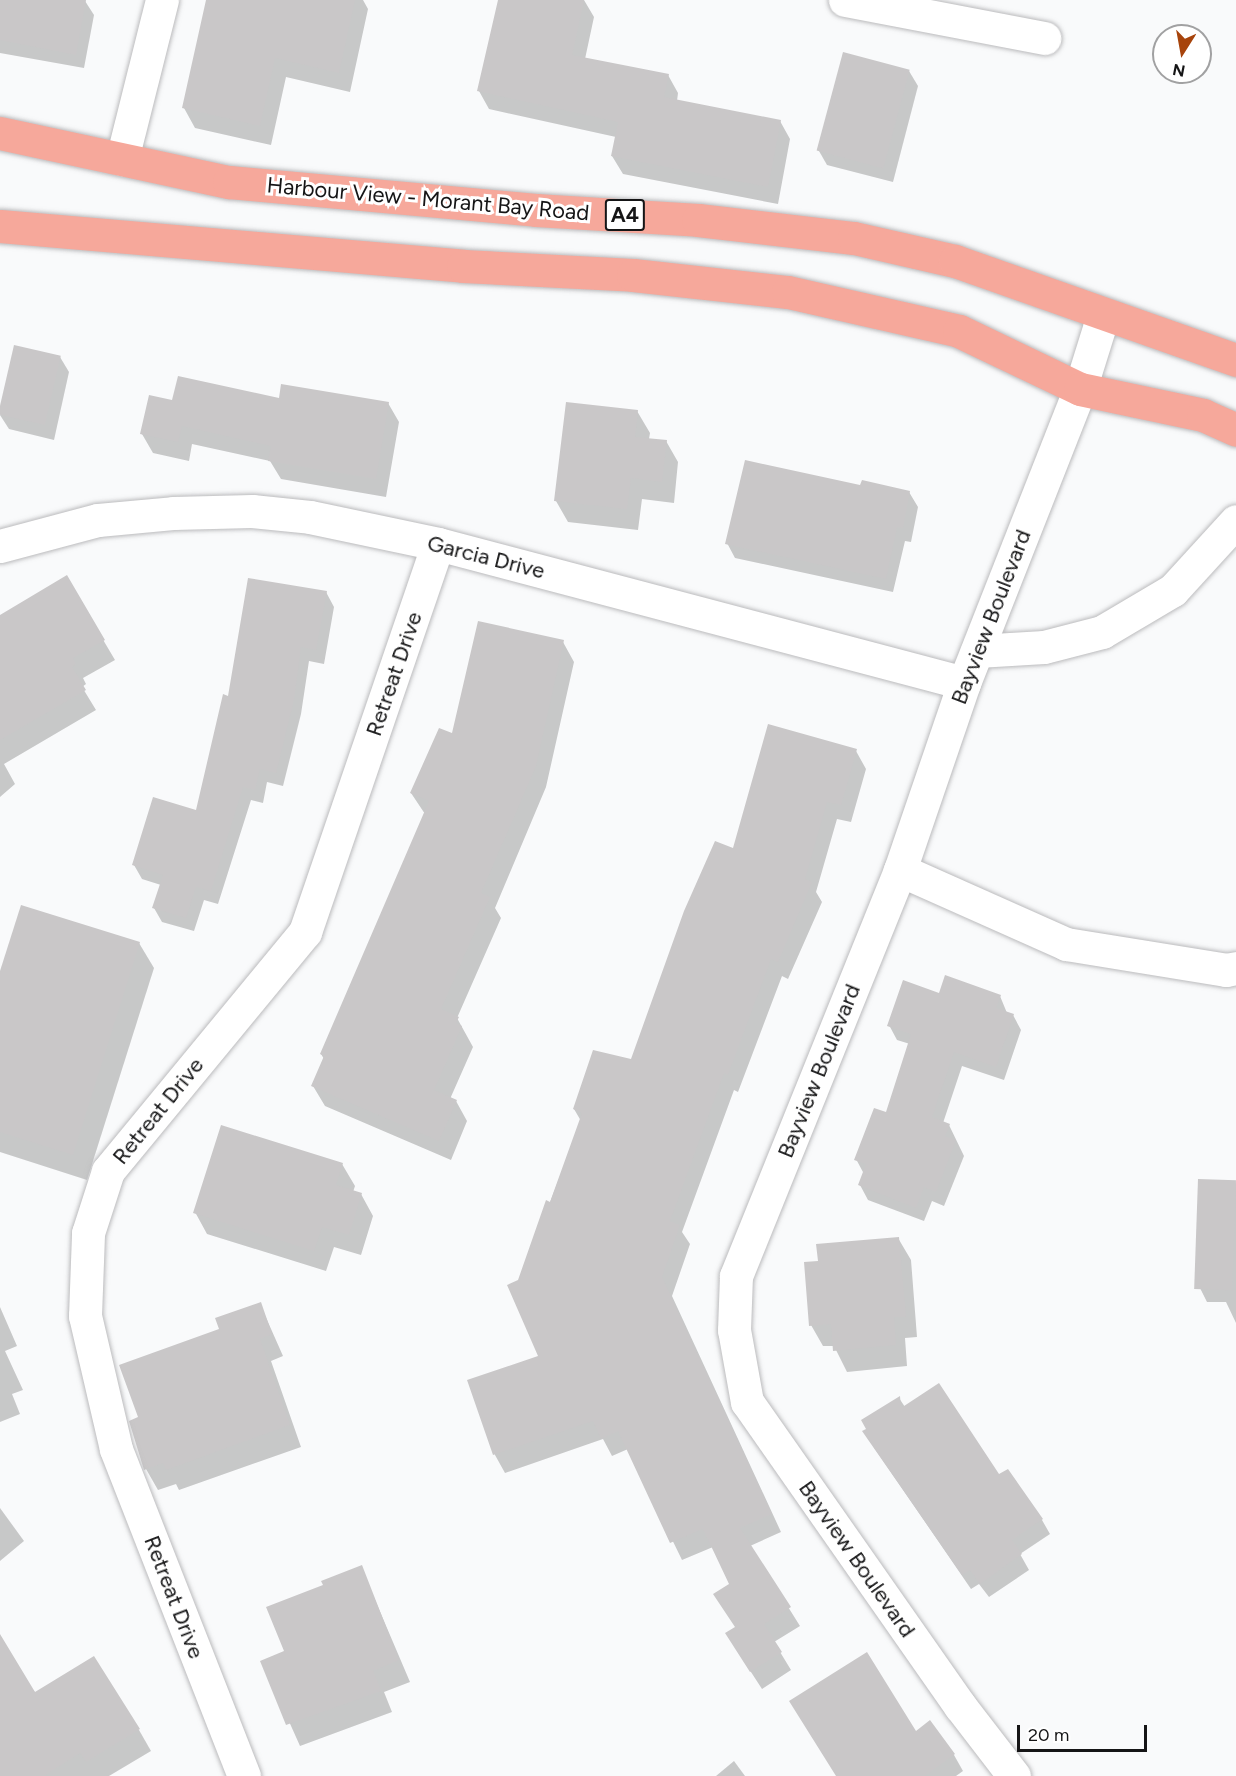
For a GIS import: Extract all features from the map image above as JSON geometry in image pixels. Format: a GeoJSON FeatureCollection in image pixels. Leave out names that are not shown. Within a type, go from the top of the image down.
{"type":"FeatureCollection","features":[{"type":"Feature","properties":{"kind":"highway","name":"Harbour View - Morant Bay Road"},"geometry":{"type":"LineString","coordinates":[[0,133],[229,182],[536,210],[698,220],[854,238],[955,261],[1236,360]]}},
{"type":"Feature","properties":{"kind":"highway"},"geometry":{"type":"LineString","coordinates":[[0,226],[463,266],[633,275],[788,292],[959,331],[1080,388],[1203,416],[1236,429]]}},
{"type":"Feature","properties":{"kind":"street"},"geometry":{"type":"LineString","coordinates":[[122,159],[162,0]]}},
{"type":"Feature","properties":{"kind":"street"},"geometry":{"type":"LineString","coordinates":[[845,0],[1044,39]]}},
{"type":"Feature","properties":{"kind":"street","name":"Bayview Boulevard"},"geometry":{"type":"LineString","coordinates":[[1014,1776],[960,1706],[747,1402],[734,1330],[736,1276],[900,870],[964,683],[1080,388],[1103,315]]}},
{"type":"Feature","properties":{"kind":"street","name":"Garcia Drive"},"geometry":{"type":"LineString","coordinates":[[0,546],[98,520],[173,513],[252,511],[310,517],[438,544],[964,683]]}},
{"type":"Feature","properties":{"kind":"street"},"geometry":{"type":"LineString","coordinates":[[977,651],[1044,647],[1102,632],[1173,590],[1236,521]]}},
{"type":"Feature","properties":{"kind":"street","name":"Retreat Drive"},"geometry":{"type":"LineString","coordinates":[[244,1776],[116,1449],[85,1316],[88,1233],[108,1171],[305,932],[438,544]]}},
{"type":"Feature","properties":{"kind":"street"},"geometry":{"type":"LineString","coordinates":[[900,870],[1066,944],[1226,970],[1236,968]]}},
{"type":"Feature","properties":{"kind":"building"},"geometry":{"type":"Polygon","coordinates":[[[0,0],[86,0],[76,55],[0,40],[0,0]]]}},
{"type":"Feature","properties":{"kind":"building"},"geometry":{"type":"Polygon","coordinates":[[[206,0],[355,0],[339,73],[275,58],[260,126],[182,108],[206,0]]]}},
{"type":"Feature","properties":{"kind":"building"},"geometry":{"type":"Polygon","coordinates":[[[498,0],[584,0],[572,55],[669,74],[664,97],[781,120],[768,187],[611,156],[618,122],[477,91],[498,0]]]}},
{"type":"Feature","properties":{"kind":"building"},"geometry":{"type":"Polygon","coordinates":[[[843,52],[910,70],[883,168],[817,151],[843,52]]]}},
{"type":"Feature","properties":{"kind":"building"},"geometry":{"type":"Polygon","coordinates":[[[14,345],[61,356],[45,425],[0,415],[14,345]]]}},
{"type":"Feature","properties":{"kind":"building"},"geometry":{"type":"Polygon","coordinates":[[[178,376],[279,398],[281,384],[389,402],[376,479],[268,461],[271,446],[182,426],[178,442],[140,434],[149,395],[172,400],[178,376]]]}},
{"type":"Feature","properties":{"kind":"building"},"geometry":{"type":"Polygon","coordinates":[[[566,402],[638,410],[635,437],[667,440],[662,482],[631,478],[627,509],[554,501],[566,402]]]}},
{"type":"Feature","properties":{"kind":"building"},"geometry":{"type":"Polygon","coordinates":[[[745,460],[860,485],[862,480],[910,491],[903,528],[897,527],[886,579],[725,544],[745,460]]]}},
{"type":"Feature","properties":{"kind":"building"},"geometry":{"type":"Polygon","coordinates":[[[67,575],[105,640],[73,658],[76,664],[72,667],[86,690],[0,740],[0,615],[67,575]]]}},
{"type":"Feature","properties":{"kind":"building"},"geometry":{"type":"Polygon","coordinates":[[[248,578],[327,591],[316,650],[301,647],[294,700],[276,773],[260,769],[255,790],[243,787],[211,891],[196,887],[186,918],[152,908],[163,875],[132,865],[153,797],[196,810],[223,694],[228,696],[248,578]]]}},
{"type":"Feature","properties":{"kind":"building"},"geometry":{"type":"Polygon","coordinates":[[[478,621],[564,640],[536,766],[481,893],[490,897],[441,1009],[459,1017],[456,1023],[462,1026],[434,1090],[457,1100],[439,1141],[311,1086],[324,1056],[320,1054],[429,801],[410,793],[439,728],[452,733],[478,621]]]}},
{"type":"Feature","properties":{"kind":"building"},"geometry":{"type":"Polygon","coordinates":[[[768,724],[857,749],[841,805],[827,802],[805,879],[812,882],[778,962],[771,959],[728,1075],[724,1073],[670,1221],[680,1225],[662,1277],[772,1514],[740,1528],[791,1607],[764,1624],[782,1652],[750,1672],[725,1633],[735,1627],[713,1594],[729,1584],[703,1529],[670,1543],[618,1431],[601,1439],[593,1421],[493,1455],[467,1380],[538,1356],[507,1285],[518,1280],[546,1200],[550,1202],[582,1113],[573,1109],[593,1050],[631,1059],[684,911],[715,841],[733,848],[768,724]]]}},
{"type":"Feature","properties":{"kind":"building"},"geometry":{"type":"Polygon","coordinates":[[[21,905],[140,942],[73,1155],[0,1132],[0,971],[21,905]]]}},
{"type":"Feature","properties":{"kind":"building"},"geometry":{"type":"Polygon","coordinates":[[[945,975],[1001,995],[996,1008],[1014,1014],[996,1067],[954,1052],[932,1117],[950,1124],[945,1136],[956,1140],[936,1192],[924,1187],[916,1208],[858,1185],[866,1164],[854,1160],[874,1108],[886,1112],[911,1034],[887,1026],[903,980],[939,993],[945,975]]]}},
{"type":"Feature","properties":{"kind":"building"},"geometry":{"type":"Polygon","coordinates":[[[221,1125],[343,1163],[336,1185],[362,1193],[349,1235],[322,1227],[314,1251],[193,1213],[221,1125]]]}},
{"type":"Feature","properties":{"kind":"building"},"geometry":{"type":"Polygon","coordinates":[[[1198,1179],[1236,1180],[1232,1290],[1194,1289],[1198,1179]]]}},
{"type":"Feature","properties":{"kind":"building"},"geometry":{"type":"Polygon","coordinates":[[[899,1237],[906,1317],[894,1317],[896,1345],[833,1351],[831,1324],[809,1326],[804,1262],[818,1261],[816,1244],[899,1237]]]}},
{"type":"Feature","properties":{"kind":"building"},"geometry":{"type":"Polygon","coordinates":[[[261,1302],[272,1334],[260,1339],[290,1425],[166,1470],[163,1463],[144,1470],[129,1421],[138,1417],[119,1365],[219,1329],[215,1318],[261,1302]]]}},
{"type":"Feature","properties":{"kind":"building"},"geometry":{"type":"Polygon","coordinates":[[[939,1383],[999,1474],[1008,1469],[1043,1519],[1012,1540],[1022,1554],[980,1584],[970,1570],[962,1575],[862,1431],[866,1429],[861,1420],[900,1396],[901,1408],[939,1383]]]}},
{"type":"Feature","properties":{"kind":"building"},"geometry":{"type":"Polygon","coordinates":[[[362,1565],[399,1660],[373,1671],[381,1691],[286,1725],[260,1661],[284,1651],[266,1607],[323,1585],[321,1581],[362,1565]]]}},
{"type":"Feature","properties":{"kind":"building"},"geometry":{"type":"Polygon","coordinates":[[[0,1634],[35,1692],[94,1656],[140,1729],[86,1762],[80,1753],[44,1776],[0,1776],[0,1634]]]}},
{"type":"Feature","properties":{"kind":"building"},"geometry":{"type":"Polygon","coordinates":[[[867,1652],[916,1731],[930,1720],[955,1754],[925,1776],[836,1776],[789,1701],[867,1652]]]}}]}
